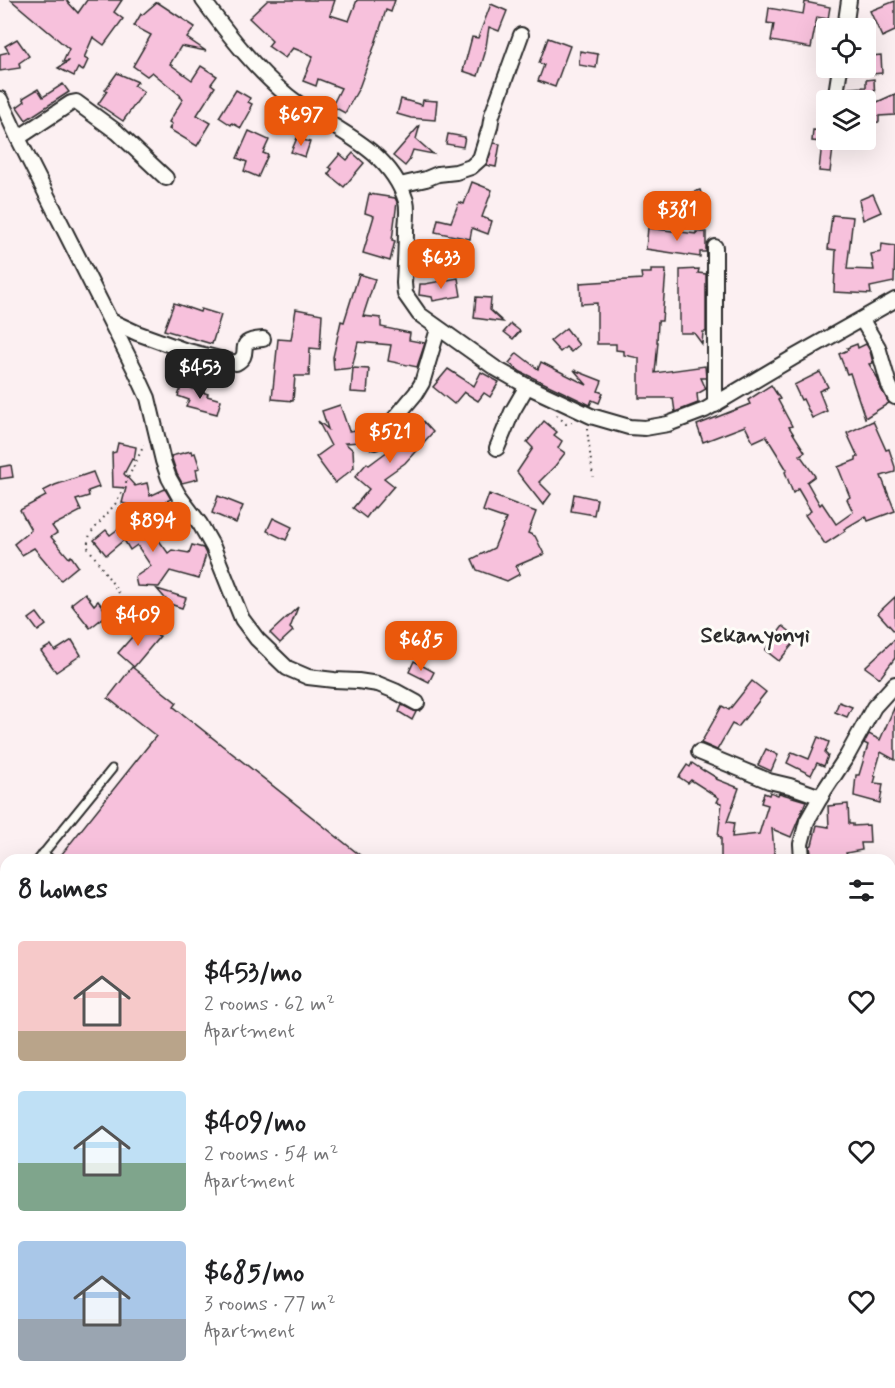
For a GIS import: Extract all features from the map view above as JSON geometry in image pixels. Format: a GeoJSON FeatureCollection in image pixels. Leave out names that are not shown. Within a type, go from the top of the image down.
{"type":"FeatureCollection","features":[{"type":"Feature","properties":{"kind":"street"},"geometry":{"type":"LineString","coordinates":[[203,0],[256,66],[286,95],[359,141],[388,169],[400,185],[407,204],[405,294],[419,314],[495,368],[591,416],[629,428],[668,424],[715,405],[895,300]]}},
{"type":"Feature","properties":{"kind":"street"},"geometry":{"type":"LineString","coordinates":[[846,18],[849,0]]}},
{"type":"Feature","properties":{"kind":"street"},"geometry":{"type":"LineString","coordinates":[[400,185],[438,174],[456,172],[471,167],[480,159],[492,115],[520,35]]}},
{"type":"Feature","properties":{"kind":"street"},"geometry":{"type":"LineString","coordinates":[[18,138],[76,102],[117,132],[166,178]]}},
{"type":"Feature","properties":{"kind":"street"},"geometry":{"type":"LineString","coordinates":[[1,105],[148,398],[169,478],[209,539],[242,619],[257,639],[287,668],[308,677],[378,684],[417,703]]}},
{"type":"Feature","properties":{"kind":"street"},"geometry":{"type":"LineString","coordinates":[[715,247],[715,405]]}},
{"type":"Feature","properties":{"kind":"street"},"geometry":{"type":"LineString","coordinates":[[862,320],[878,347],[889,385],[895,397]]}},
{"type":"Feature","properties":{"kind":"street"},"geometry":{"type":"LineString","coordinates":[[111,321],[184,350],[236,363],[244,357],[248,341],[263,339]]}},
{"type":"Feature","properties":{"kind":"street"},"geometry":{"type":"LineString","coordinates":[[375,442],[422,383],[438,329]]}},
{"type":"Feature","properties":{"kind":"street"},"geometry":{"type":"LineString","coordinates":[[497,448],[512,412],[527,386]]}},
{"type":"Feature","properties":{"kind":"street"},"geometry":{"type":"LineString","coordinates":[[802,854],[801,844],[807,821],[820,797],[847,756],[874,707],[895,684]]}},
{"type":"Feature","properties":{"kind":"street"},"geometry":{"type":"LineString","coordinates":[[699,752],[769,781],[820,797]]}},
{"type":"Feature","properties":{"kind":"lane"},"geometry":{"type":"LineString","coordinates":[[43,854],[112,769]]}},
{"type":"Feature","properties":{"kind":"path"},"geometry":{"type":"LineString","coordinates":[[586,423],[593,477]]}},
{"type":"Feature","properties":{"kind":"path"},"geometry":{"type":"LineString","coordinates":[[119,593],[87,546],[90,534],[116,503],[145,444]]}},
{"type":"Feature","properties":{"kind":"building"},"geometry":{"type":"Polygon","coordinates":[[[11,0],[66,0],[78,13],[87,0],[122,0],[114,12],[123,19],[104,45],[93,37],[84,58],[88,60],[83,71],[78,68],[74,76],[58,68],[69,61],[63,62],[69,49],[11,0]]]}},
{"type":"Feature","properties":{"kind":"building"},"geometry":{"type":"Polygon","coordinates":[[[268,0],[335,0],[330,15],[349,21],[357,0],[395,0],[391,12],[386,10],[359,88],[345,113],[332,106],[341,88],[318,79],[316,86],[303,81],[313,56],[293,48],[285,58],[268,46],[272,41],[249,18],[268,0]]]}},
{"type":"Feature","properties":{"kind":"building"},"geometry":{"type":"Polygon","coordinates":[[[895,1],[895,31],[882,37],[876,24],[876,18],[873,18],[870,11],[895,1]]]}},
{"type":"Feature","properties":{"kind":"building"},"geometry":{"type":"Polygon","coordinates":[[[157,2],[195,27],[187,38],[206,51],[181,46],[170,64],[192,80],[201,66],[217,76],[211,84],[215,87],[197,115],[211,123],[197,146],[169,129],[172,124],[169,122],[183,99],[181,96],[152,72],[147,76],[133,66],[151,35],[134,26],[141,14],[157,2]]]}},
{"type":"Feature","properties":{"kind":"building"},"geometry":{"type":"Polygon","coordinates":[[[805,2],[830,7],[828,18],[816,18],[811,48],[771,41],[774,24],[767,23],[769,8],[803,14],[805,2]]]}},
{"type":"Feature","properties":{"kind":"building"},"geometry":{"type":"Polygon","coordinates":[[[491,4],[507,11],[499,31],[489,27],[478,76],[463,71],[472,37],[478,38],[491,4]]]}},
{"type":"Feature","properties":{"kind":"building"},"geometry":{"type":"Polygon","coordinates":[[[548,38],[570,46],[555,87],[538,81],[544,65],[539,63],[548,38]]]}},
{"type":"Feature","properties":{"kind":"building"},"geometry":{"type":"Polygon","coordinates":[[[17,39],[29,56],[19,63],[20,68],[0,71],[0,54],[9,52],[5,46],[17,39]]]}},
{"type":"Feature","properties":{"kind":"building"},"geometry":{"type":"Polygon","coordinates":[[[580,51],[598,54],[596,68],[579,65],[580,51]]]}},
{"type":"Feature","properties":{"kind":"building"},"geometry":{"type":"Polygon","coordinates":[[[881,55],[882,73],[876,74],[876,56],[881,55]]]}},
{"type":"Feature","properties":{"kind":"building"},"geometry":{"type":"Polygon","coordinates":[[[117,73],[138,82],[134,85],[144,92],[123,121],[98,104],[117,73]]]}},
{"type":"Feature","properties":{"kind":"building"},"geometry":{"type":"Polygon","coordinates":[[[874,79],[874,90],[849,90],[849,88],[866,87],[866,80],[874,79]]]}},
{"type":"Feature","properties":{"kind":"building"},"geometry":{"type":"Polygon","coordinates":[[[63,84],[69,92],[26,120],[17,107],[25,101],[23,98],[38,89],[43,97],[63,84]]]}},
{"type":"Feature","properties":{"kind":"building"},"geometry":{"type":"Polygon","coordinates":[[[236,90],[250,98],[248,102],[252,104],[241,128],[219,117],[236,90]]]}},
{"type":"Feature","properties":{"kind":"building"},"geometry":{"type":"Polygon","coordinates":[[[895,94],[895,115],[879,116],[879,122],[876,122],[876,103],[895,94]]]}},
{"type":"Feature","properties":{"kind":"building"},"geometry":{"type":"Polygon","coordinates":[[[401,99],[422,105],[423,100],[437,101],[435,120],[397,114],[401,99]]]}},
{"type":"Feature","properties":{"kind":"building"},"geometry":{"type":"Polygon","coordinates":[[[298,114],[307,120],[303,131],[293,127],[298,114]]]}},
{"type":"Feature","properties":{"kind":"building"},"geometry":{"type":"Polygon","coordinates":[[[420,125],[416,139],[433,154],[413,150],[405,166],[393,156],[420,125]]]}},
{"type":"Feature","properties":{"kind":"building"},"geometry":{"type":"Polygon","coordinates":[[[813,130],[816,130],[816,141],[812,141],[813,130]]]}},
{"type":"Feature","properties":{"kind":"building"},"geometry":{"type":"Polygon","coordinates":[[[249,131],[269,140],[263,153],[268,155],[258,177],[244,171],[247,162],[237,158],[249,131]]]}},
{"type":"Feature","properties":{"kind":"building"},"geometry":{"type":"Polygon","coordinates":[[[448,134],[465,137],[463,147],[446,144],[448,134]]]}},
{"type":"Feature","properties":{"kind":"building"},"geometry":{"type":"Polygon","coordinates":[[[297,138],[310,142],[305,157],[291,152],[297,138]]]}},
{"type":"Feature","properties":{"kind":"building"},"geometry":{"type":"Polygon","coordinates":[[[494,143],[500,144],[496,167],[486,165],[494,143]]]}},
{"type":"Feature","properties":{"kind":"building"},"geometry":{"type":"Polygon","coordinates":[[[821,150],[833,150],[830,172],[819,171],[821,150]]]}},
{"type":"Feature","properties":{"kind":"building"},"geometry":{"type":"Polygon","coordinates":[[[353,153],[364,163],[344,187],[328,174],[332,169],[329,167],[340,154],[347,160],[353,153]]]}},
{"type":"Feature","properties":{"kind":"building"},"geometry":{"type":"Polygon","coordinates":[[[472,182],[492,190],[482,217],[492,221],[488,234],[472,228],[470,239],[435,232],[438,219],[451,222],[459,202],[464,204],[472,182]]]}},
{"type":"Feature","properties":{"kind":"building"},"geometry":{"type":"Polygon","coordinates":[[[700,190],[705,204],[685,211],[680,197],[700,190]]]}},
{"type":"Feature","properties":{"kind":"building"},"geometry":{"type":"Polygon","coordinates":[[[369,194],[395,198],[397,202],[392,240],[395,241],[390,261],[363,253],[374,216],[365,213],[369,194]]]}},
{"type":"Feature","properties":{"kind":"building"},"geometry":{"type":"Polygon","coordinates":[[[873,194],[881,212],[863,220],[859,200],[873,194]]]}},
{"type":"Feature","properties":{"kind":"building"},"geometry":{"type":"Polygon","coordinates":[[[832,215],[853,217],[847,269],[874,270],[871,254],[881,252],[882,244],[895,246],[894,282],[870,287],[871,294],[834,292],[836,250],[828,249],[832,215]]]}},
{"type":"Feature","properties":{"kind":"building"},"geometry":{"type":"Polygon","coordinates":[[[648,228],[696,234],[696,232],[706,232],[706,252],[700,252],[700,257],[646,249],[648,228]]]}},
{"type":"Feature","properties":{"kind":"building"},"geometry":{"type":"Polygon","coordinates":[[[699,269],[698,273],[706,274],[706,332],[703,332],[702,344],[694,333],[680,333],[680,270],[699,269]]]}},
{"type":"Feature","properties":{"kind":"building"},"geometry":{"type":"Polygon","coordinates":[[[651,270],[666,270],[662,321],[658,321],[655,373],[705,366],[706,378],[701,378],[706,389],[697,394],[698,403],[675,412],[673,398],[639,398],[639,358],[624,355],[624,351],[616,350],[616,344],[597,344],[597,303],[581,304],[580,283],[642,279],[641,273],[651,273],[651,270]]]}},
{"type":"Feature","properties":{"kind":"building"},"geometry":{"type":"Polygon","coordinates":[[[359,274],[375,279],[363,316],[381,318],[381,327],[410,333],[409,340],[425,343],[417,367],[388,361],[391,345],[358,342],[352,368],[334,370],[333,357],[341,321],[344,322],[359,274]]]}},
{"type":"Feature","properties":{"kind":"building"},"geometry":{"type":"Polygon","coordinates":[[[458,278],[461,296],[433,301],[432,297],[419,295],[420,284],[458,278]]]}},
{"type":"Feature","properties":{"kind":"building"},"geometry":{"type":"Polygon","coordinates":[[[476,297],[491,298],[490,310],[503,322],[474,318],[476,297]]]}},
{"type":"Feature","properties":{"kind":"building"},"geometry":{"type":"Polygon","coordinates":[[[174,303],[200,312],[201,309],[221,315],[212,344],[164,330],[174,303]]]}},
{"type":"Feature","properties":{"kind":"building"},"geometry":{"type":"Polygon","coordinates":[[[296,309],[322,314],[320,349],[310,348],[309,376],[295,376],[293,401],[272,399],[278,339],[291,340],[296,309]]]}},
{"type":"Feature","properties":{"kind":"building"},"geometry":{"type":"Polygon","coordinates":[[[511,324],[520,331],[513,339],[504,332],[511,324]]]}},
{"type":"Feature","properties":{"kind":"building"},"geometry":{"type":"Polygon","coordinates":[[[566,328],[579,345],[571,352],[566,347],[560,352],[550,341],[566,328]]]}},
{"type":"Feature","properties":{"kind":"building"},"geometry":{"type":"Polygon","coordinates":[[[857,344],[858,348],[866,344],[870,351],[873,363],[869,364],[889,403],[865,418],[850,373],[847,374],[839,354],[857,344]]]}},
{"type":"Feature","properties":{"kind":"building"},"geometry":{"type":"Polygon","coordinates":[[[517,353],[538,369],[541,362],[587,385],[574,370],[602,381],[598,391],[603,393],[599,403],[592,400],[590,405],[521,372],[509,363],[517,353]]]}},
{"type":"Feature","properties":{"kind":"building"},"geometry":{"type":"Polygon","coordinates":[[[353,368],[369,369],[367,393],[351,392],[353,368]]]}},
{"type":"Feature","properties":{"kind":"building"},"geometry":{"type":"Polygon","coordinates":[[[448,369],[474,386],[481,372],[499,382],[490,397],[484,393],[478,401],[464,392],[454,404],[433,387],[448,369]]]}},
{"type":"Feature","properties":{"kind":"building"},"geometry":{"type":"Polygon","coordinates":[[[820,372],[828,387],[819,391],[827,411],[812,418],[794,385],[820,372]]]}},
{"type":"Feature","properties":{"kind":"building"},"geometry":{"type":"Polygon","coordinates":[[[182,385],[221,400],[217,414],[186,406],[189,400],[178,396],[182,385]]]}},
{"type":"Feature","properties":{"kind":"building"},"geometry":{"type":"Polygon","coordinates":[[[771,385],[792,426],[789,427],[805,452],[800,455],[815,476],[807,482],[820,505],[822,503],[836,524],[853,512],[847,499],[850,497],[838,467],[858,457],[847,433],[873,421],[886,450],[889,449],[895,467],[895,472],[881,476],[895,511],[868,521],[866,516],[825,544],[805,515],[811,511],[798,489],[793,493],[785,472],[787,470],[766,436],[753,442],[745,426],[703,442],[697,425],[750,404],[748,400],[771,385]]]}},
{"type":"Feature","properties":{"kind":"building"},"geometry":{"type":"Polygon","coordinates":[[[340,405],[349,431],[357,430],[359,442],[345,443],[353,450],[354,468],[335,483],[316,457],[331,446],[318,421],[328,429],[322,411],[340,405]]]}},
{"type":"Feature","properties":{"kind":"building"},"geometry":{"type":"Polygon","coordinates":[[[414,416],[418,420],[420,418],[433,432],[405,463],[384,478],[394,486],[366,518],[353,508],[369,489],[355,477],[367,463],[369,465],[396,445],[390,438],[414,416]]]}},
{"type":"Feature","properties":{"kind":"building"},"geometry":{"type":"Polygon","coordinates":[[[544,421],[557,432],[554,435],[562,441],[558,448],[565,453],[539,482],[551,494],[543,505],[517,472],[533,448],[527,442],[544,421]]]}},
{"type":"Feature","properties":{"kind":"building"},"geometry":{"type":"Polygon","coordinates":[[[118,443],[136,447],[134,460],[132,459],[124,474],[135,486],[147,483],[150,496],[165,489],[171,499],[147,510],[122,503],[126,488],[113,487],[112,453],[116,452],[118,443]]]}},
{"type":"Feature","properties":{"kind":"building"},"geometry":{"type":"Polygon","coordinates":[[[191,451],[192,454],[195,453],[200,468],[196,469],[198,479],[182,483],[171,456],[191,451]]]}},
{"type":"Feature","properties":{"kind":"building"},"geometry":{"type":"Polygon","coordinates":[[[11,465],[13,477],[0,479],[0,467],[11,465]]]}},
{"type":"Feature","properties":{"kind":"building"},"geometry":{"type":"Polygon","coordinates":[[[93,472],[99,487],[88,491],[89,496],[76,500],[81,511],[52,526],[57,533],[51,537],[78,566],[61,580],[34,548],[22,555],[14,544],[31,530],[20,510],[46,496],[43,491],[93,472]]]}},
{"type":"Feature","properties":{"kind":"building"},"geometry":{"type":"Polygon","coordinates":[[[489,494],[536,512],[528,533],[535,536],[544,554],[516,566],[520,574],[507,581],[477,570],[472,559],[494,548],[506,519],[483,511],[489,494]]]}},
{"type":"Feature","properties":{"kind":"building"},"geometry":{"type":"Polygon","coordinates":[[[574,494],[597,499],[594,515],[571,511],[574,494]]]}},
{"type":"Feature","properties":{"kind":"building"},"geometry":{"type":"Polygon","coordinates":[[[218,496],[243,506],[236,523],[212,513],[218,496]]]}},
{"type":"Feature","properties":{"kind":"building"},"geometry":{"type":"Polygon","coordinates":[[[141,512],[168,553],[172,550],[189,553],[192,545],[203,548],[206,554],[199,579],[170,571],[159,587],[137,586],[135,577],[151,566],[137,545],[130,550],[124,540],[106,555],[94,540],[106,530],[110,535],[141,512]]]}},
{"type":"Feature","properties":{"kind":"building"},"geometry":{"type":"Polygon","coordinates":[[[273,518],[292,527],[286,540],[267,531],[273,518]]]}},
{"type":"Feature","properties":{"kind":"building"},"geometry":{"type":"Polygon","coordinates":[[[157,589],[186,598],[182,608],[170,604],[157,589]]]}},
{"type":"Feature","properties":{"kind":"building"},"geometry":{"type":"Polygon","coordinates":[[[85,593],[94,605],[98,601],[108,614],[90,628],[71,604],[85,593]]]}},
{"type":"Feature","properties":{"kind":"building"},"geometry":{"type":"Polygon","coordinates":[[[895,597],[895,632],[878,613],[895,597]]]}},
{"type":"Feature","properties":{"kind":"building"},"geometry":{"type":"Polygon","coordinates":[[[135,600],[148,614],[131,629],[118,615],[135,600]]]}},
{"type":"Feature","properties":{"kind":"building"},"geometry":{"type":"Polygon","coordinates":[[[298,607],[290,628],[293,631],[280,643],[270,633],[298,607]]]}},
{"type":"Feature","properties":{"kind":"building"},"geometry":{"type":"Polygon","coordinates":[[[37,613],[46,625],[38,631],[29,619],[37,613]]]}},
{"type":"Feature","properties":{"kind":"building"},"geometry":{"type":"Polygon","coordinates":[[[783,626],[798,638],[779,661],[765,650],[783,626]]]}},
{"type":"Feature","properties":{"kind":"building"},"geometry":{"type":"Polygon","coordinates":[[[139,629],[160,636],[134,667],[118,653],[139,629]]]}},
{"type":"Feature","properties":{"kind":"building"},"geometry":{"type":"Polygon","coordinates":[[[895,639],[895,658],[880,678],[865,667],[895,639]]]}},
{"type":"Feature","properties":{"kind":"building"},"geometry":{"type":"Polygon","coordinates":[[[72,640],[81,655],[56,672],[41,651],[51,645],[55,651],[72,640]]]}},
{"type":"Feature","properties":{"kind":"building"},"geometry":{"type":"Polygon","coordinates":[[[414,661],[434,672],[429,682],[409,672],[414,661]]]}},
{"type":"Feature","properties":{"kind":"building"},"geometry":{"type":"Polygon","coordinates":[[[132,667],[177,703],[174,707],[358,854],[62,854],[156,736],[108,698],[132,667]]]}},
{"type":"Feature","properties":{"kind":"building"},"geometry":{"type":"Polygon","coordinates":[[[752,681],[766,692],[738,727],[732,724],[717,750],[701,743],[722,706],[729,710],[752,681]]]}},
{"type":"Feature","properties":{"kind":"building"},"geometry":{"type":"Polygon","coordinates":[[[839,702],[852,707],[847,717],[835,712],[839,702]]]}},
{"type":"Feature","properties":{"kind":"building"},"geometry":{"type":"Polygon","coordinates":[[[402,705],[416,712],[412,720],[399,712],[402,705]]]}},
{"type":"Feature","properties":{"kind":"building"},"geometry":{"type":"Polygon","coordinates":[[[895,706],[895,760],[881,752],[874,776],[876,776],[874,783],[883,784],[880,803],[854,796],[856,775],[859,775],[868,745],[864,743],[869,734],[880,740],[895,706]]]}},
{"type":"Feature","properties":{"kind":"building"},"geometry":{"type":"Polygon","coordinates":[[[818,737],[829,742],[825,753],[828,756],[824,766],[817,763],[811,775],[787,763],[792,752],[809,759],[818,737]]]}},
{"type":"Feature","properties":{"kind":"building"},"geometry":{"type":"Polygon","coordinates":[[[766,749],[778,755],[771,771],[758,765],[766,749]]]}},
{"type":"Feature","properties":{"kind":"building"},"geometry":{"type":"Polygon","coordinates":[[[692,763],[716,779],[739,788],[727,822],[734,823],[732,837],[759,834],[768,805],[761,803],[764,793],[769,795],[770,792],[778,795],[779,793],[806,801],[791,837],[772,829],[774,854],[721,854],[721,837],[718,836],[722,803],[717,802],[719,798],[691,780],[688,783],[679,777],[687,765],[690,767],[692,763]]]}},
{"type":"Feature","properties":{"kind":"building"},"geometry":{"type":"Polygon","coordinates":[[[848,804],[849,824],[869,825],[870,843],[861,843],[862,850],[846,854],[811,854],[810,846],[817,825],[829,827],[828,806],[848,804]]]}},
{"type":"Feature","properties":{"kind":"district","name":"Sekanyonyi"},"geometry":{"type":"Point","coordinates":[755,636]}}]}
